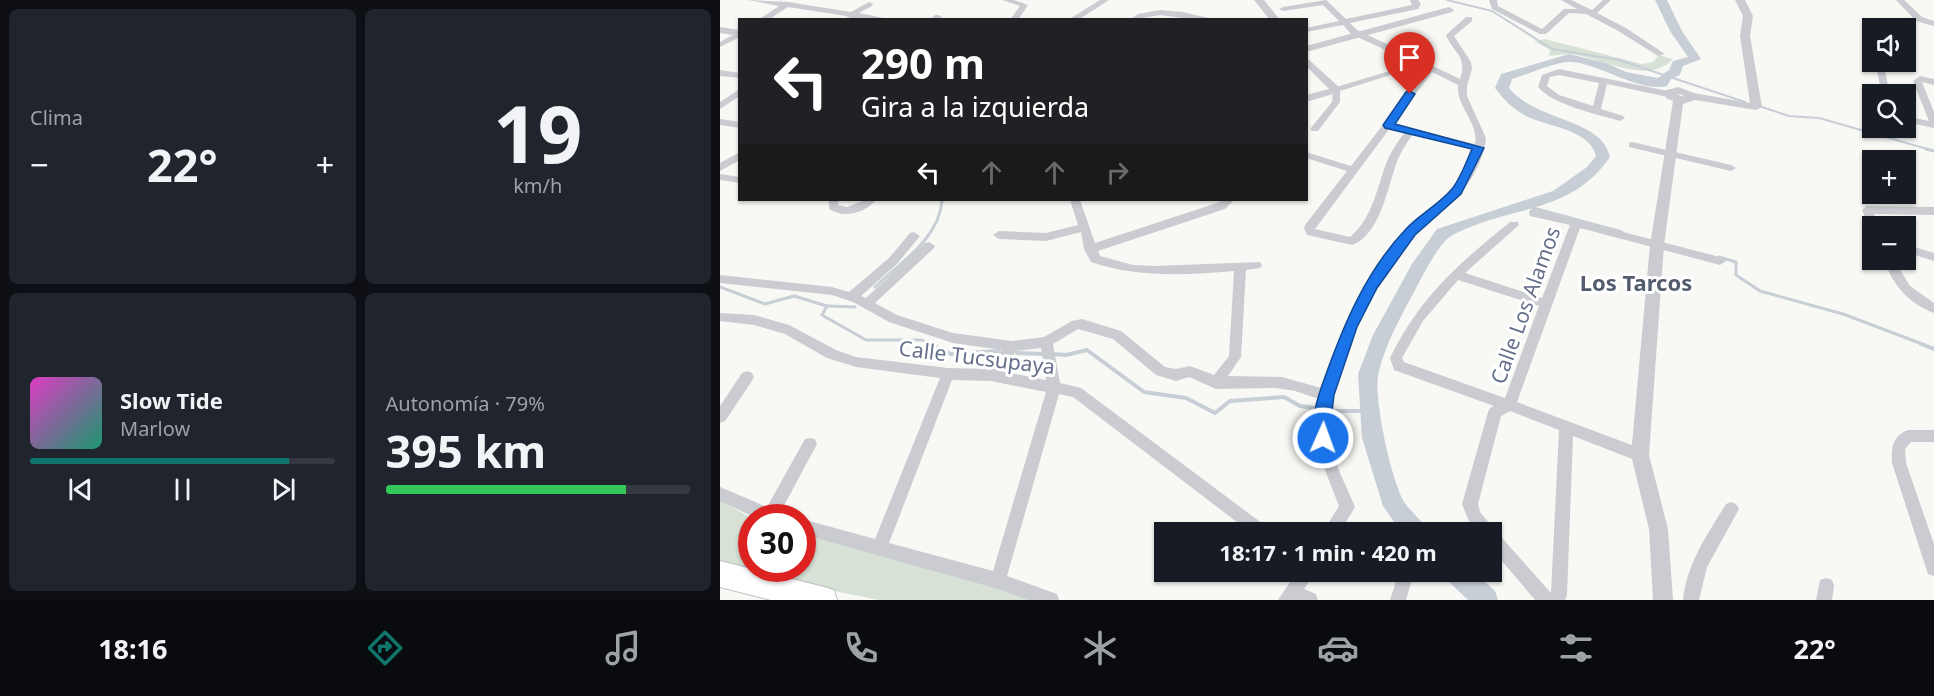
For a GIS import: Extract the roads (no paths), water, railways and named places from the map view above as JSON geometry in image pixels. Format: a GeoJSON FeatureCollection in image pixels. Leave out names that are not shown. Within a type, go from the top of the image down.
{"type":"FeatureCollection","features":[{"type":"Feature","properties":{"kind":"highway"},"geometry":{"type":"LineString","coordinates":[[720,574],[824,600]]}},
{"type":"Feature","properties":{"kind":"street"},"geometry":{"type":"LineString","coordinates":[[752,0],[877,18]]}},
{"type":"Feature","properties":{"kind":"street"},"geometry":{"type":"LineString","coordinates":[[765,18],[794,0]]}},
{"type":"Feature","properties":{"kind":"street"},"geometry":{"type":"LineString","coordinates":[[1006,0],[1024,5],[1015,18]]}},
{"type":"Feature","properties":{"kind":"street"},"geometry":{"type":"LineString","coordinates":[[1075,18],[1105,0]]}},
{"type":"Feature","properties":{"kind":"street"},"geometry":{"type":"LineString","coordinates":[[1259,0],[1274,18]]}},
{"type":"Feature","properties":{"kind":"street"},"geometry":{"type":"LineString","coordinates":[[1308,30],[1415,7],[1417,4],[1414,0]]}},
{"type":"Feature","properties":{"kind":"street"},"geometry":{"type":"LineString","coordinates":[[1493,0],[1495,7],[1543,32],[1567,11],[1592,12],[1607,0]]}},
{"type":"Feature","properties":{"kind":"street"},"geometry":{"type":"LineString","coordinates":[[1565,0],[1592,12],[1594,17],[1623,30],[1661,54]]}},
{"type":"Feature","properties":{"kind":"street"},"geometry":{"type":"LineString","coordinates":[[1620,118],[1597,108],[1554,98],[1542,87],[1546,75],[1559,72],[1679,97],[1756,107],[1745,36],[1748,16],[1740,0]]}},
{"type":"Feature","properties":{"kind":"street"},"geometry":{"type":"LineString","coordinates":[[1900,0],[1919,19],[1934,24]]}},
{"type":"Feature","properties":{"kind":"street"},"geometry":{"type":"LineString","coordinates":[[1283,9],[1326,1],[1359,35],[1461,83]]}},
{"type":"Feature","properties":{"kind":"street"},"geometry":{"type":"LineString","coordinates":[[848,18],[869,4]]}},
{"type":"Feature","properties":{"kind":"street"},"geometry":{"type":"LineString","coordinates":[[1308,48],[1449,10]]}},
{"type":"Feature","properties":{"kind":"street"},"geometry":{"type":"LineString","coordinates":[[1137,18],[1143,13],[1155,12],[1198,18]]}},
{"type":"Feature","properties":{"kind":"street"},"geometry":{"type":"LineString","coordinates":[[1337,522],[1347,507],[1323,438],[1322,419],[1326,395],[1350,327],[1371,285],[1410,232],[1457,191],[1478,148],[1481,138],[1467,111],[1461,83],[1467,72],[1467,62],[1450,35],[1470,20]]}},
{"type":"Feature","properties":{"kind":"street"},"geometry":{"type":"LineString","coordinates":[[720,30],[738,33]]}},
{"type":"Feature","properties":{"kind":"street"},"geometry":{"type":"LineString","coordinates":[[720,45],[738,34]]}},
{"type":"Feature","properties":{"kind":"street"},"geometry":{"type":"LineString","coordinates":[[1308,62],[1336,90],[1336,102],[1315,129]]}},
{"type":"Feature","properties":{"kind":"street"},"geometry":{"type":"LineString","coordinates":[[1410,131],[1394,156],[1373,214],[1357,237],[1352,241],[1311,232],[1309,228],[1431,68]]}},
{"type":"Feature","properties":{"kind":"street"},"geometry":{"type":"LineString","coordinates":[[1308,98],[1396,72]]}},
{"type":"Feature","properties":{"kind":"street"},"geometry":{"type":"LineString","coordinates":[[720,73],[738,76]]}},
{"type":"Feature","properties":{"kind":"street"},"geometry":{"type":"LineString","coordinates":[[1934,82],[1920,79],[1917,81],[1934,124]]}},
{"type":"Feature","properties":{"kind":"street"},"geometry":{"type":"LineString","coordinates":[[1597,108],[1604,80]]}},
{"type":"Feature","properties":{"kind":"street"},"geometry":{"type":"LineString","coordinates":[[720,106],[738,93]]}},
{"type":"Feature","properties":{"kind":"street"},"geometry":{"type":"LineString","coordinates":[[1663,600],[1661,555],[1654,506],[1645,484],[1641,455],[1657,245],[1679,97]]}},
{"type":"Feature","properties":{"kind":"street"},"geometry":{"type":"LineString","coordinates":[[1916,121],[1934,124]]}},
{"type":"Feature","properties":{"kind":"street"},"geometry":{"type":"LineString","coordinates":[[720,122],[738,125]]}},
{"type":"Feature","properties":{"kind":"street"},"geometry":{"type":"LineString","coordinates":[[1388,125],[1478,148]]}},
{"type":"Feature","properties":{"kind":"street"},"geometry":{"type":"LineString","coordinates":[[1632,145],[1731,168]]}},
{"type":"Feature","properties":{"kind":"street"},"geometry":{"type":"LineString","coordinates":[[720,168],[738,156]]}},
{"type":"Feature","properties":{"kind":"street"},"geometry":{"type":"LineString","coordinates":[[1308,156],[1354,170]]}},
{"type":"Feature","properties":{"kind":"street"},"geometry":{"type":"LineString","coordinates":[[720,177],[738,180]]}},
{"type":"Feature","properties":{"kind":"street"},"geometry":{"type":"LineString","coordinates":[[834,201],[835,209],[845,211],[859,208],[870,201]]}},
{"type":"Feature","properties":{"kind":"street"},"geometry":{"type":"LineString","coordinates":[[1075,201],[1090,249],[1095,259],[1107,265],[1138,271],[1256,265]]}},
{"type":"Feature","properties":{"kind":"street"},"geometry":{"type":"LineString","coordinates":[[1090,249],[1221,206],[1228,201]]}},
{"type":"Feature","properties":{"kind":"street"},"geometry":{"type":"LineString","coordinates":[[1870,216],[1867,210],[1934,211]]}},
{"type":"Feature","properties":{"kind":"street"},"geometry":{"type":"LineString","coordinates":[[1534,213],[1576,223]]}},
{"type":"Feature","properties":{"kind":"street","name":"Calle Los Alamos"},"geometry":{"type":"LineString","coordinates":[[1509,405],[1576,223],[1720,261]]}},
{"type":"Feature","properties":{"kind":"street"},"geometry":{"type":"LineString","coordinates":[[1514,225],[1455,274],[1412,324],[1396,358],[1399,366],[1641,455]]}},
{"type":"Feature","properties":{"kind":"street"},"geometry":{"type":"LineString","coordinates":[[999,235],[1046,237],[1083,228]]}},
{"type":"Feature","properties":{"kind":"street"},"geometry":{"type":"LineString","coordinates":[[851,297],[893,261],[914,236]]}},
{"type":"Feature","properties":{"kind":"street"},"geometry":{"type":"LineString","coordinates":[[867,304],[929,246]]}},
{"type":"Feature","properties":{"kind":"street"},"geometry":{"type":"LineString","coordinates":[[1916,251],[1934,257]]}},
{"type":"Feature","properties":{"kind":"street"},"geometry":{"type":"LineString","coordinates":[[1216,383],[1235,357],[1240,266]]}},
{"type":"Feature","properties":{"kind":"street"},"geometry":{"type":"LineString","coordinates":[[1894,270],[1900,283],[1913,298],[1934,308]]}},
{"type":"Feature","properties":{"kind":"street"},"geometry":{"type":"LineString","coordinates":[[1455,274],[1546,303]]}},
{"type":"Feature","properties":{"kind":"street"},"geometry":{"type":"LineString","coordinates":[[720,279],[758,281],[851,297],[893,319],[953,338],[1012,346],[1048,350],[1076,324],[1082,324],[1117,335],[1161,371],[1176,375],[1190,371],[1200,379],[1216,383],[1277,382],[1326,395]]}},
{"type":"Feature","properties":{"kind":"street","name":"Calle Tucsupaya"},"geometry":{"type":"LineString","coordinates":[[721,317],[754,320],[789,330],[832,354],[855,362],[948,374],[991,375],[1076,392],[1249,522]]}},
{"type":"Feature","properties":{"kind":"street"},"geometry":{"type":"LineString","coordinates":[[991,375],[1012,346]]}},
{"type":"Feature","properties":{"kind":"street"},"geometry":{"type":"LineString","coordinates":[[998,581],[1054,387],[1048,350]]}},
{"type":"Feature","properties":{"kind":"street"},"geometry":{"type":"LineString","coordinates":[[880,546],[948,374]]}},
{"type":"Feature","properties":{"kind":"street"},"geometry":{"type":"LineString","coordinates":[[720,417],[747,377]]}},
{"type":"Feature","properties":{"kind":"street"},"geometry":{"type":"LineString","coordinates":[[1479,522],[1474,516],[1470,504],[1495,412],[1509,405]]}},
{"type":"Feature","properties":{"kind":"street"},"geometry":{"type":"LineString","coordinates":[[1557,600],[1566,427]]}},
{"type":"Feature","properties":{"kind":"street"},"geometry":{"type":"LineString","coordinates":[[1934,436],[1908,436],[1898,447],[1899,463],[1934,568]]}},
{"type":"Feature","properties":{"kind":"street"},"geometry":{"type":"LineString","coordinates":[[779,504],[810,444]]}},
{"type":"Feature","properties":{"kind":"street"},"geometry":{"type":"LineString","coordinates":[[720,494],[743,504]]}},
{"type":"Feature","properties":{"kind":"street"},"geometry":{"type":"LineString","coordinates":[[1691,600],[1691,586],[1698,567],[1731,509]]}},
{"type":"Feature","properties":{"kind":"street"},"geometry":{"type":"LineString","coordinates":[[816,530],[998,581],[1051,600]]}},
{"type":"Feature","properties":{"kind":"street"},"geometry":{"type":"LineString","coordinates":[[1502,548],[1546,600]]}},
{"type":"Feature","properties":{"kind":"street"},"geometry":{"type":"LineString","coordinates":[[1300,582],[1289,596],[1310,600]]}},
{"type":"Feature","properties":{"kind":"street"},"geometry":{"type":"LineString","coordinates":[[1398,600],[1403,582]]}},
{"type":"Feature","properties":{"kind":"waterway"},"geometry":{"type":"LineString","coordinates":[[1447,0],[1492,11],[1552,49],[1619,60],[1745,102]]}},
{"type":"Feature","properties":{"kind":"waterway"},"geometry":{"type":"LineString","coordinates":[[1408,522],[1394,506],[1373,438],[1368,374],[1382,335],[1418,268],[1443,233],[1470,222],[1559,195],[1592,170],[1603,157],[1601,148],[1587,135],[1535,115],[1517,104],[1502,88],[1506,77],[1569,58],[1602,66],[1622,75],[1662,83],[1666,76],[1675,72],[1677,64],[1695,59],[1676,31],[1661,0]]}},
{"type":"Feature","properties":{"kind":"waterway"},"geometry":{"type":"LineString","coordinates":[[1762,107],[1789,116],[1819,118],[1931,150]]}},
{"type":"Feature","properties":{"kind":"waterway"},"geometry":{"type":"LineString","coordinates":[[1926,149],[1934,151]]}},
{"type":"Feature","properties":{"kind":"waterway"},"geometry":{"type":"LineString","coordinates":[[875,287],[927,238],[940,214],[942,201]]}},
{"type":"Feature","properties":{"kind":"waterway"},"geometry":{"type":"LineString","coordinates":[[1526,206],[1622,232]]}},
{"type":"Feature","properties":{"kind":"waterway"},"geometry":{"type":"LineString","coordinates":[[1719,257],[1736,262],[1736,275],[1760,291],[1843,314],[1925,345]]}},
{"type":"Feature","properties":{"kind":"waterway"},"geometry":{"type":"LineString","coordinates":[[720,287],[765,304],[794,296],[827,306]]}},
{"type":"Feature","properties":{"kind":"waterway"},"geometry":{"type":"LineString","coordinates":[[827,306],[855,307]]}},
{"type":"Feature","properties":{"kind":"waterway"},"geometry":{"type":"LineString","coordinates":[[827,306],[822,315],[866,340],[922,340],[933,345]]}},
{"type":"Feature","properties":{"kind":"waterway"},"geometry":{"type":"LineString","coordinates":[[930,344],[951,354],[999,351]]}},
{"type":"Feature","properties":{"kind":"waterway"},"geometry":{"type":"LineString","coordinates":[[1921,344],[1934,349]]}},
{"type":"Feature","properties":{"kind":"waterway"},"geometry":{"type":"LineString","coordinates":[[1052,354],[1066,355],[1087,350],[1144,392],[1186,398],[1215,413],[1230,401],[1284,397],[1300,406],[1315,408]]}},
{"type":"Feature","properties":{"kind":"waterway"},"geometry":{"type":"LineString","coordinates":[[1017,353],[1045,354]]}},
{"type":"Feature","properties":{"kind":"waterway"},"geometry":{"type":"LineString","coordinates":[[1333,411],[1372,411]]}},
{"type":"Feature","properties":{"kind":"waterway"},"geometry":{"type":"LineString","coordinates":[[1467,582],[1486,600]]}},
{"type":"Feature","properties":{"kind":"district","name":"Los Tarcos"},"geometry":{"type":"Point","coordinates":[1636,282]}}]}
